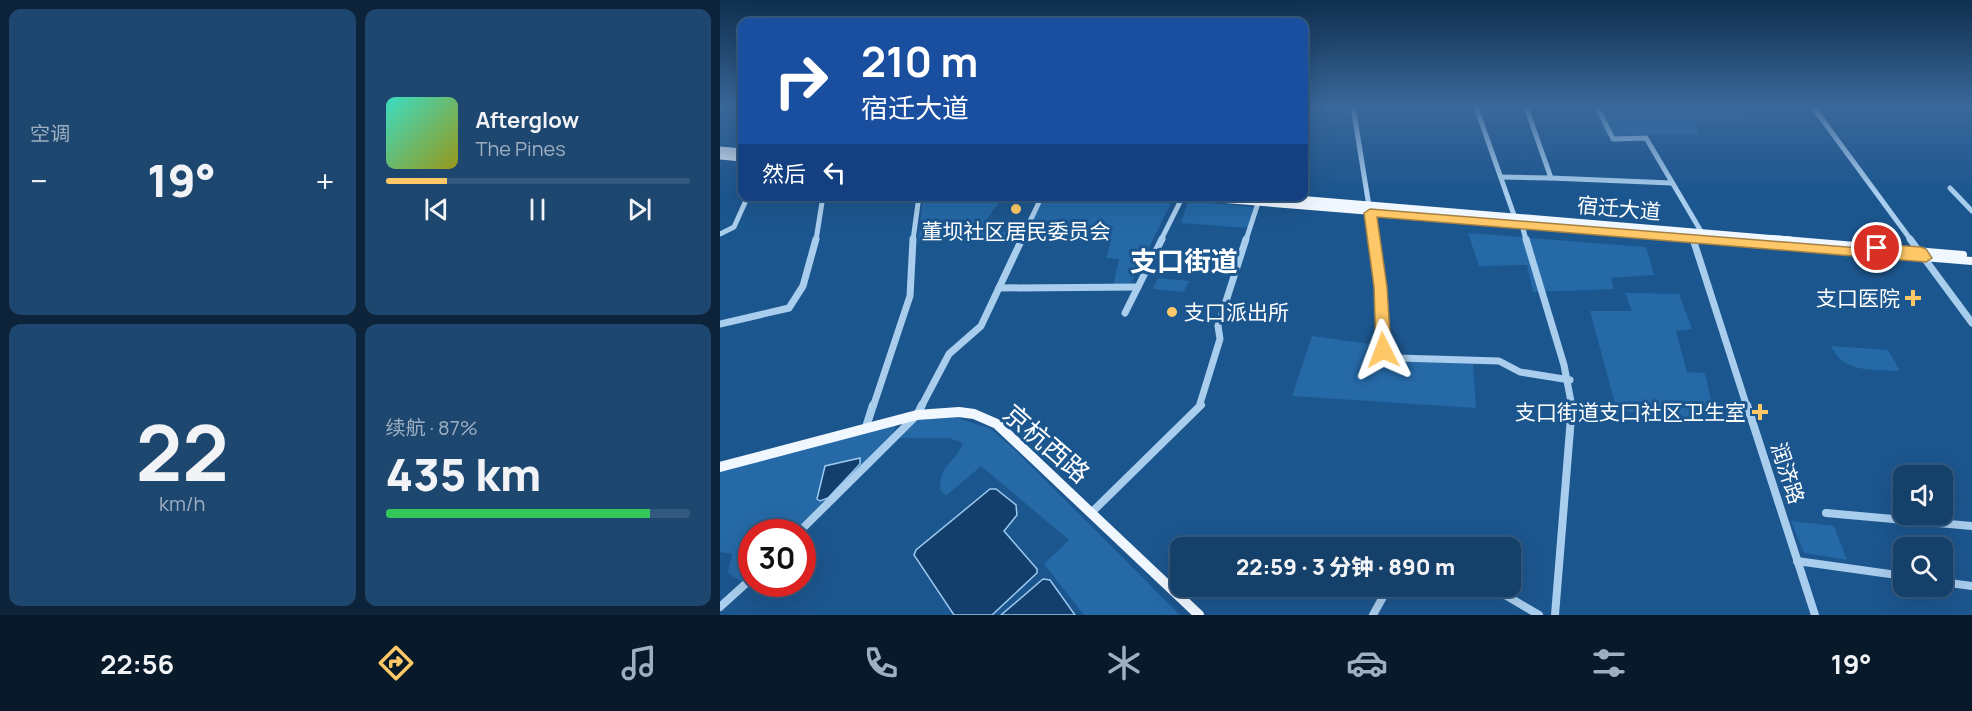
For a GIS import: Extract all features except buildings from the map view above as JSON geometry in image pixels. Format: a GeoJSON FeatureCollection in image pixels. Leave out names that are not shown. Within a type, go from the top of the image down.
{"type":"FeatureCollection","features":[{"type":"Feature","properties":{"kind":"main road"},"geometry":{"type":"LineString","coordinates":[[720,150],[738,152]]}},
{"type":"Feature","properties":{"kind":"main road"},"geometry":{"type":"LineString","coordinates":[[720,156],[738,158]]}},
{"type":"Feature","properties":{"kind":"main road","name":"宿迁大道"},"geometry":{"type":"LineString","coordinates":[[1272,201],[1702,233],[1972,261]]}},
{"type":"Feature","properties":{"kind":"main road","name":"宿迁大道"},"geometry":{"type":"LineString","coordinates":[[1369,209],[1522,225],[1693,239],[1923,255],[1972,256]]}},
{"type":"Feature","properties":{"kind":"main road","name":"京杭西路"},"geometry":{"type":"LineString","coordinates":[[720,467],[917,415],[959,412],[974,414],[997,424],[1199,615]]}},
{"type":"Feature","properties":{"kind":"street"},"geometry":{"type":"LineString","coordinates":[[1358,136],[1369,209],[1386,355],[1398,358],[1500,361],[1521,372],[1570,380]]}},
{"type":"Feature","properties":{"kind":"street"},"geometry":{"type":"LineString","coordinates":[[1486,136],[1515,218]]}},
{"type":"Feature","properties":{"kind":"street"},"geometry":{"type":"LineString","coordinates":[[1536,136],[1551,178]]}},
{"type":"Feature","properties":{"kind":"street"},"geometry":{"type":"LineString","coordinates":[[1611,136],[1613,139],[1646,138],[1702,233]]}},
{"type":"Feature","properties":{"kind":"street"},"geometry":{"type":"LineString","coordinates":[[1835,136],[1972,322]]}},
{"type":"Feature","properties":{"kind":"street"},"geometry":{"type":"LineString","coordinates":[[1501,177],[1672,183]]}},
{"type":"Feature","properties":{"kind":"street"},"geometry":{"type":"LineString","coordinates":[[1950,188],[1972,211]]}},
{"type":"Feature","properties":{"kind":"street"},"geometry":{"type":"LineString","coordinates":[[720,234],[734,227],[746,201]]}},
{"type":"Feature","properties":{"kind":"street"},"geometry":{"type":"LineString","coordinates":[[720,324],[789,308],[795,301],[810,259],[822,201]]}},
{"type":"Feature","properties":{"kind":"street"},"geometry":{"type":"LineString","coordinates":[[866,427],[910,296],[910,260],[918,201]]}},
{"type":"Feature","properties":{"kind":"street"},"geometry":{"type":"LineString","coordinates":[[812,519],[917,415],[949,354],[981,326],[1040,201]]}},
{"type":"Feature","properties":{"kind":"street"},"geometry":{"type":"LineString","coordinates":[[1125,313],[1180,201]]}},
{"type":"Feature","properties":{"kind":"street"},"geometry":{"type":"LineString","coordinates":[[1092,512],[1201,405],[1218,346],[1218,326],[1260,201]]}},
{"type":"Feature","properties":{"kind":"street"},"geometry":{"type":"LineString","coordinates":[[1522,225],[1543,301],[1570,380],[1572,405],[1555,615]]}},
{"type":"Feature","properties":{"kind":"street","name":"润济路"},"geometry":{"type":"LineString","coordinates":[[1693,239],[1815,615]]}},
{"type":"Feature","properties":{"kind":"street"},"geometry":{"type":"LineString","coordinates":[[999,288],[1138,287]]}},
{"type":"Feature","properties":{"kind":"street"},"geometry":{"type":"LineString","coordinates":[[1826,513],[1972,526]]}},
{"type":"Feature","properties":{"kind":"street"},"geometry":{"type":"LineString","coordinates":[[1797,561],[1893,574]]}},
{"type":"Feature","properties":{"kind":"street"},"geometry":{"type":"LineString","coordinates":[[1953,583],[1972,586]]}},
{"type":"Feature","properties":{"kind":"street"},"geometry":{"type":"LineString","coordinates":[[720,607],[738,591]]}},
{"type":"Feature","properties":{"kind":"street"},"geometry":{"type":"LineString","coordinates":[[1373,615],[1383,597]]}},
{"type":"Feature","properties":{"kind":"street"},"geometry":{"type":"LineString","coordinates":[[1509,597],[1539,615]]}},
{"type":"Feature","properties":{"kind":"shaded area"},"geometry":{"type":"Polygon","coordinates":[[[923,201],[1000,201],[979,230],[1017,233],[991,238],[918,241],[923,201]]]}},
{"type":"Feature","properties":{"kind":"shaded area"},"geometry":{"type":"Polygon","coordinates":[[[1043,201],[1172,201],[1130,285],[1113,286],[1119,259],[1106,258],[1111,241],[1022,239],[1043,201]]]}},
{"type":"Feature","properties":{"kind":"shaded area"},"geometry":{"type":"Polygon","coordinates":[[[1188,201],[1255,207],[1248,228],[1181,223],[1188,201]]]}},
{"type":"Feature","properties":{"kind":"shaded area"},"geometry":{"type":"Polygon","coordinates":[[[1468,233],[1646,247],[1654,275],[1611,278],[1614,289],[1533,292],[1527,265],[1479,266],[1468,233]]]}},
{"type":"Feature","properties":{"kind":"shaded area"},"geometry":{"type":"Polygon","coordinates":[[[1158,278],[1189,281],[1184,292],[1153,289],[1158,278]]]}},
{"type":"Feature","properties":{"kind":"shaded area"},"geometry":{"type":"Polygon","coordinates":[[[1625,293],[1679,294],[1692,329],[1676,331],[1687,372],[1705,373],[1715,419],[1617,411],[1590,311],[1632,311],[1625,293]]]}},
{"type":"Feature","properties":{"kind":"shaded area"},"geometry":{"type":"Polygon","coordinates":[[[1312,336],[1377,345],[1380,355],[1390,360],[1473,363],[1476,408],[1292,396],[1312,336]]]}},
{"type":"Feature","properties":{"kind":"shaded area"},"geometry":{"type":"Polygon","coordinates":[[[1831,346],[1888,350],[1900,371],[1870,370],[1851,366],[1837,355],[1831,346]]]}},
{"type":"Feature","properties":{"kind":"shaded area"},"geometry":{"type":"Polygon","coordinates":[[[954,417],[991,429],[1017,452],[1180,615],[1084,615],[1044,564],[1069,540],[981,466],[946,496],[940,489],[941,480],[945,468],[963,443],[949,438],[900,438],[918,420],[954,417]]]}},
{"type":"Feature","properties":{"kind":"shaded area"},"geometry":{"type":"Polygon","coordinates":[[[895,424],[896,427],[893,433],[807,519],[738,519],[738,579],[728,573],[732,554],[720,552],[720,470],[895,424]]]}},
{"type":"Feature","properties":{"kind":"shaded area"},"geometry":{"type":"Polygon","coordinates":[[[860,458],[860,464],[828,498],[820,501],[817,499],[825,466],[860,458]]]}},
{"type":"Feature","properties":{"kind":"shaded area"},"geometry":{"type":"Polygon","coordinates":[[[990,489],[996,489],[1016,505],[1017,515],[1004,531],[1037,569],[1037,573],[992,615],[954,615],[914,555],[916,550],[990,489]]]}},
{"type":"Feature","properties":{"kind":"shaded area"},"geometry":{"type":"Polygon","coordinates":[[[1791,521],[1834,526],[1847,560],[1804,553],[1791,521]]]}},
{"type":"Feature","properties":{"kind":"shaded area"},"geometry":{"type":"Polygon","coordinates":[[[1043,579],[1050,580],[1075,615],[1001,615],[1043,579]]]}},
{"type":"Feature","properties":{"kind":"place","name":"董坝社区居民委员会"},"geometry":{"type":"Point","coordinates":[1016,209]}},
{"type":"Feature","properties":{"kind":"place","name":"支口医院"},"geometry":{"type":"Point","coordinates":[1913,298]}},
{"type":"Feature","properties":{"kind":"place","name":"支口派出所"},"geometry":{"type":"Point","coordinates":[1172,312]}},
{"type":"Feature","properties":{"kind":"place","name":"支口街道支口社区卫生室"},"geometry":{"type":"Point","coordinates":[1760,412]}},
{"type":"Feature","properties":{"kind":"district","name":"支口街道"},"geometry":{"type":"Point","coordinates":[1184,260]}},
{"type":"Feature","properties":{"kind":"route"},"geometry":{"type":"LineString","coordinates":[[1383,350],[1381,287],[1370,213],[1926,258],[1921,252],[1877,248]]}}]}
